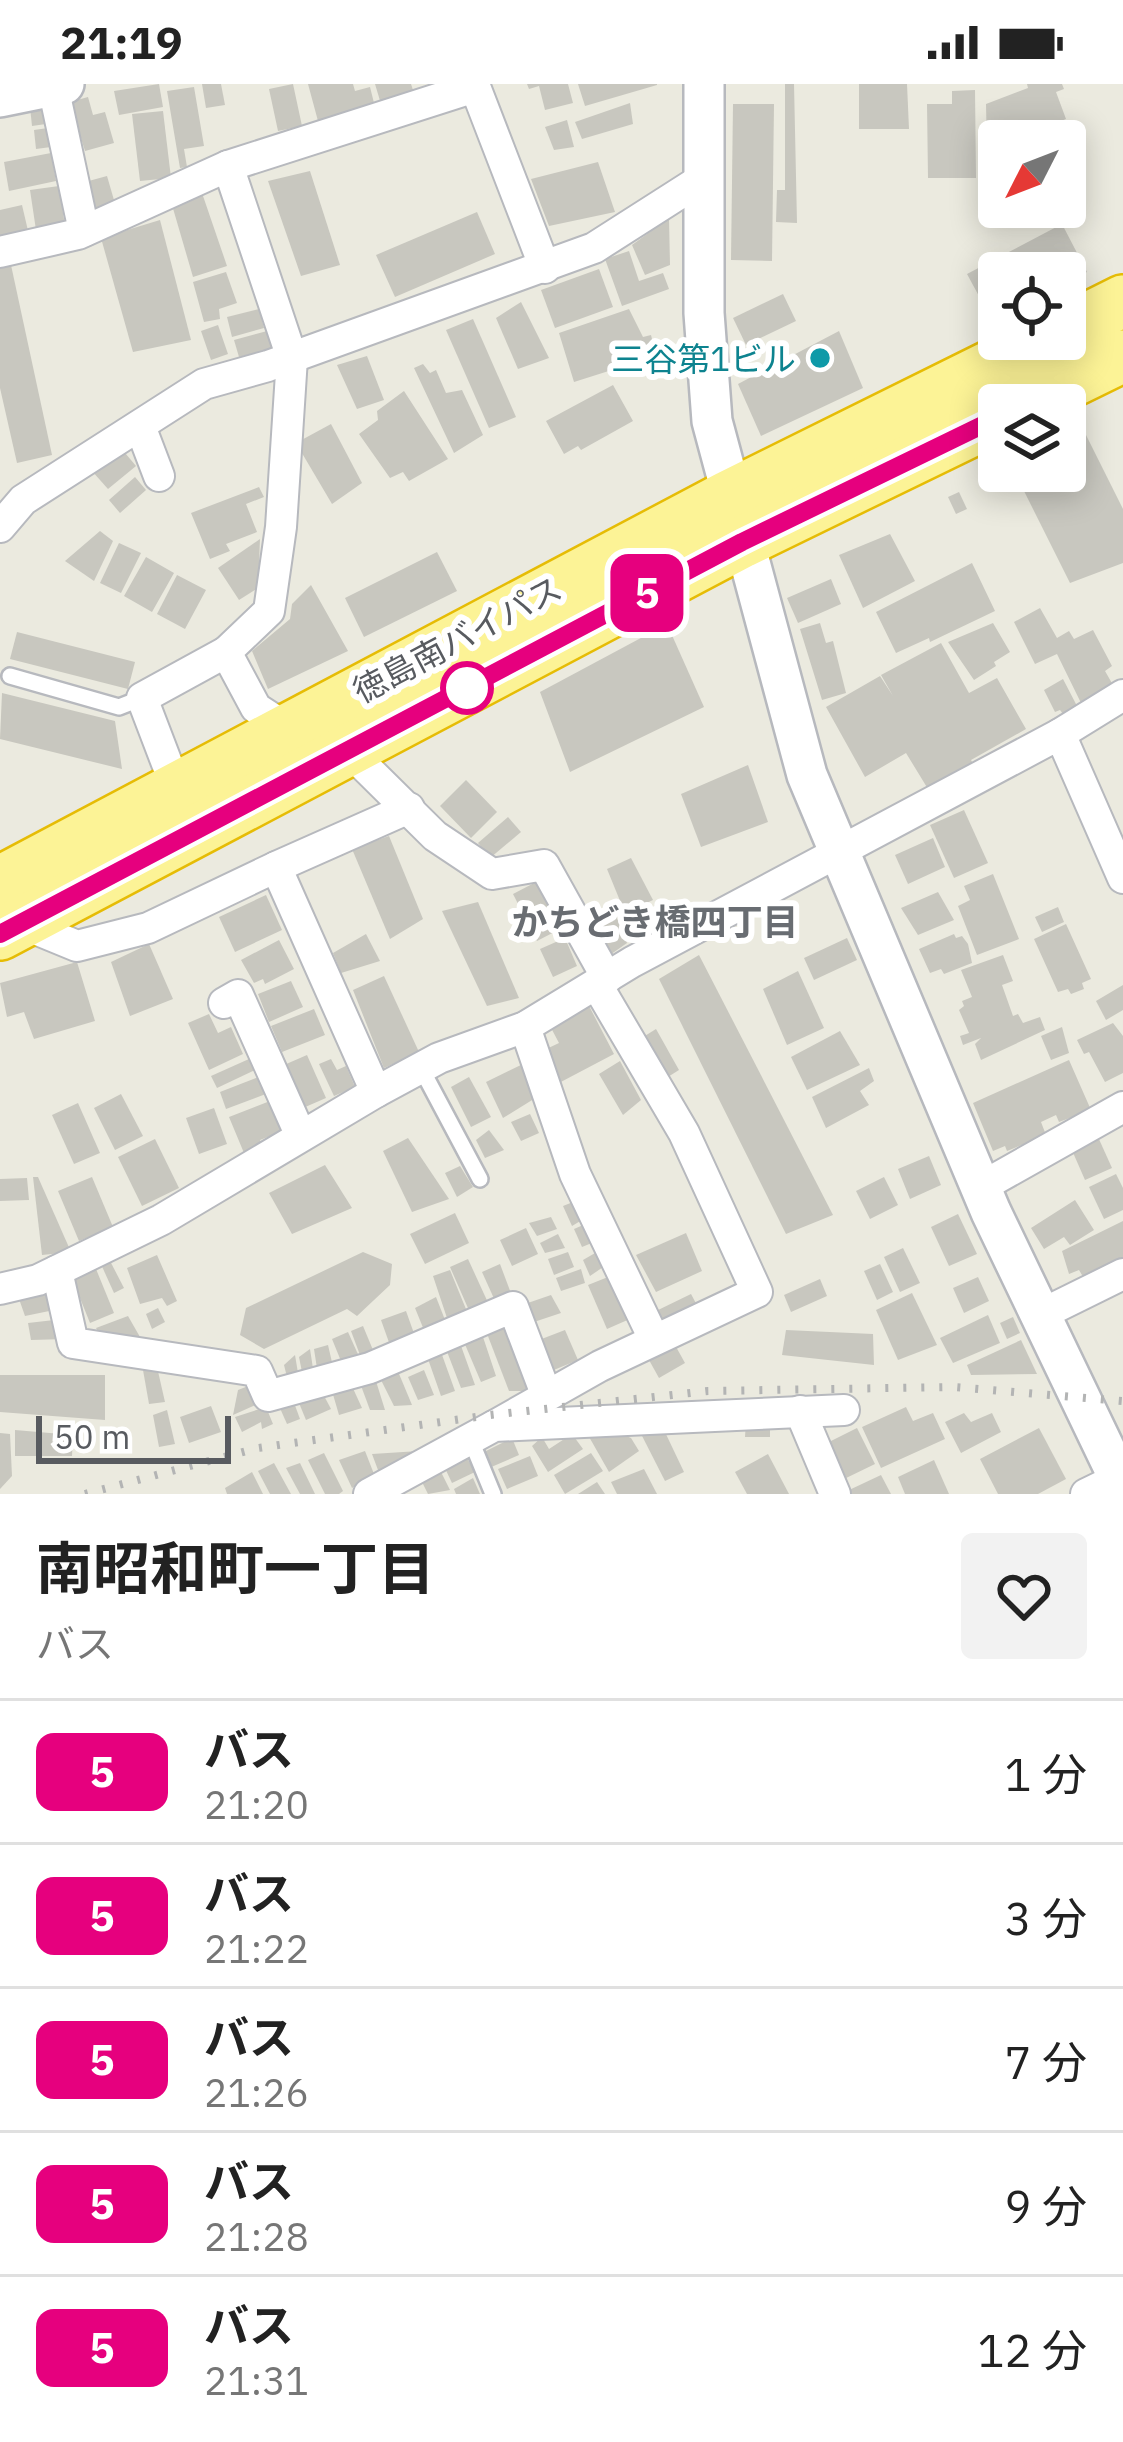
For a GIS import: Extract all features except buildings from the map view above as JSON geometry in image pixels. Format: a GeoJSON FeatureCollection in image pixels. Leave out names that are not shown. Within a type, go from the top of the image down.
{"type":"FeatureCollection","features":[{"type":"Feature","properties":{"kind":"highway"},"geometry":{"type":"LineString","coordinates":[[1086,320],[1123,301]]}},
{"type":"Feature","properties":{"kind":"highway"},"geometry":{"type":"LineString","coordinates":[[1066,384],[1123,356]]}},
{"type":"Feature","properties":{"kind":"highway","name":"徳島南バイパス"},"geometry":{"type":"LineString","coordinates":[[7,913],[349,751],[1010,360]]}},
{"type":"Feature","properties":{"kind":"highway","name":"徳島南バイパス"},"geometry":{"type":"LineString","coordinates":[[7,913],[176,787],[287,728],[736,519],[978,425]]}},
{"type":"Feature","properties":{"kind":"street"},"geometry":{"type":"LineString","coordinates":[[704,84],[704,314],[712,422],[808,775],[981,1186],[1113,1483]]}},
{"type":"Feature","properties":{"kind":"street"},"geometry":{"type":"LineString","coordinates":[[0,97],[58,85],[84,231]]}},
{"type":"Feature","properties":{"kind":"street"},"geometry":{"type":"LineString","coordinates":[[0,253],[84,231],[228,166],[475,86],[545,268]]}},
{"type":"Feature","properties":{"kind":"street"},"geometry":{"type":"LineString","coordinates":[[176,787],[142,698],[226,652],[269,611],[281,527],[292,358],[228,166]]}},
{"type":"Feature","properties":{"kind":"street"},"geometry":{"type":"LineString","coordinates":[[0,526],[23,500],[204,384],[292,358],[594,248],[702,179]]}},
{"type":"Feature","properties":{"kind":"street"},"geometry":{"type":"LineString","coordinates":[[140,426],[159,476]]}},
{"type":"Feature","properties":{"kind":"street"},"geometry":{"type":"LineString","coordinates":[[226,652],[256,708],[287,728]]}},
{"type":"Feature","properties":{"kind":"street"},"geometry":{"type":"LineString","coordinates":[[0,1288],[38,1280],[161,1220],[376,1092],[422,1068],[525,1027],[1123,695]]}},
{"type":"Feature","properties":{"kind":"street"},"geometry":{"type":"LineString","coordinates":[[1060,734],[1123,878]]}},
{"type":"Feature","properties":{"kind":"street"},"geometry":{"type":"LineString","coordinates":[[349,751],[435,836],[492,874],[544,865],[684,1133],[757,1292],[546,1394],[368,1494]]}},
{"type":"Feature","properties":{"kind":"street"},"geometry":{"type":"LineString","coordinates":[[7,913],[77,946],[148,928],[409,808]]}},
{"type":"Feature","properties":{"kind":"street"},"geometry":{"type":"LineString","coordinates":[[276,866],[376,1092]]}},
{"type":"Feature","properties":{"kind":"street"},"geometry":{"type":"LineString","coordinates":[[224,1003],[238,995],[300,1134]]}},
{"type":"Feature","properties":{"kind":"street"},"geometry":{"type":"LineString","coordinates":[[525,1027],[575,1174],[655,1339]]}},
{"type":"Feature","properties":{"kind":"street"},"geometry":{"type":"LineString","coordinates":[[981,1186],[1123,1107]]}},
{"type":"Feature","properties":{"kind":"street"},"geometry":{"type":"LineString","coordinates":[[57,1271],[73,1343],[257,1371],[268,1396],[370,1369],[513,1307],[546,1394]]}},
{"type":"Feature","properties":{"kind":"street"},"geometry":{"type":"LineString","coordinates":[[1042,1315],[1123,1274]]}},
{"type":"Feature","properties":{"kind":"street"},"geometry":{"type":"LineString","coordinates":[[482,1432],[844,1409]]}},
{"type":"Feature","properties":{"kind":"street"},"geometry":{"type":"LineString","coordinates":[[800,1411],[835,1494]]}},
{"type":"Feature","properties":{"kind":"lane"},"geometry":{"type":"LineString","coordinates":[[10,676],[119,707],[142,698]]}},
{"type":"Feature","properties":{"kind":"lane"},"geometry":{"type":"LineString","coordinates":[[422,1068],[480,1179]]}},
{"type":"Feature","properties":{"kind":"lane"},"geometry":{"type":"LineString","coordinates":[[482,1432],[493,1494]]}},
{"type":"Feature","properties":{"kind":"railway"},"geometry":{"type":"LineString","coordinates":[[85,1494],[258,1448],[708,1391],[953,1387],[1123,1401]]}},
{"type":"Feature","properties":{"kind":"bus line","name":"5"},"geometry":{"type":"LineString","coordinates":[[0,934],[742,542],[978,427]]}},
{"type":"Feature","properties":{"kind":"place","name":"三谷第1ビル"},"geometry":{"type":"Point","coordinates":[820,358]}},
{"type":"Feature","properties":{"kind":"district","name":"かちどき橋四丁目"},"geometry":{"type":"Point","coordinates":[655,921]}}]}
